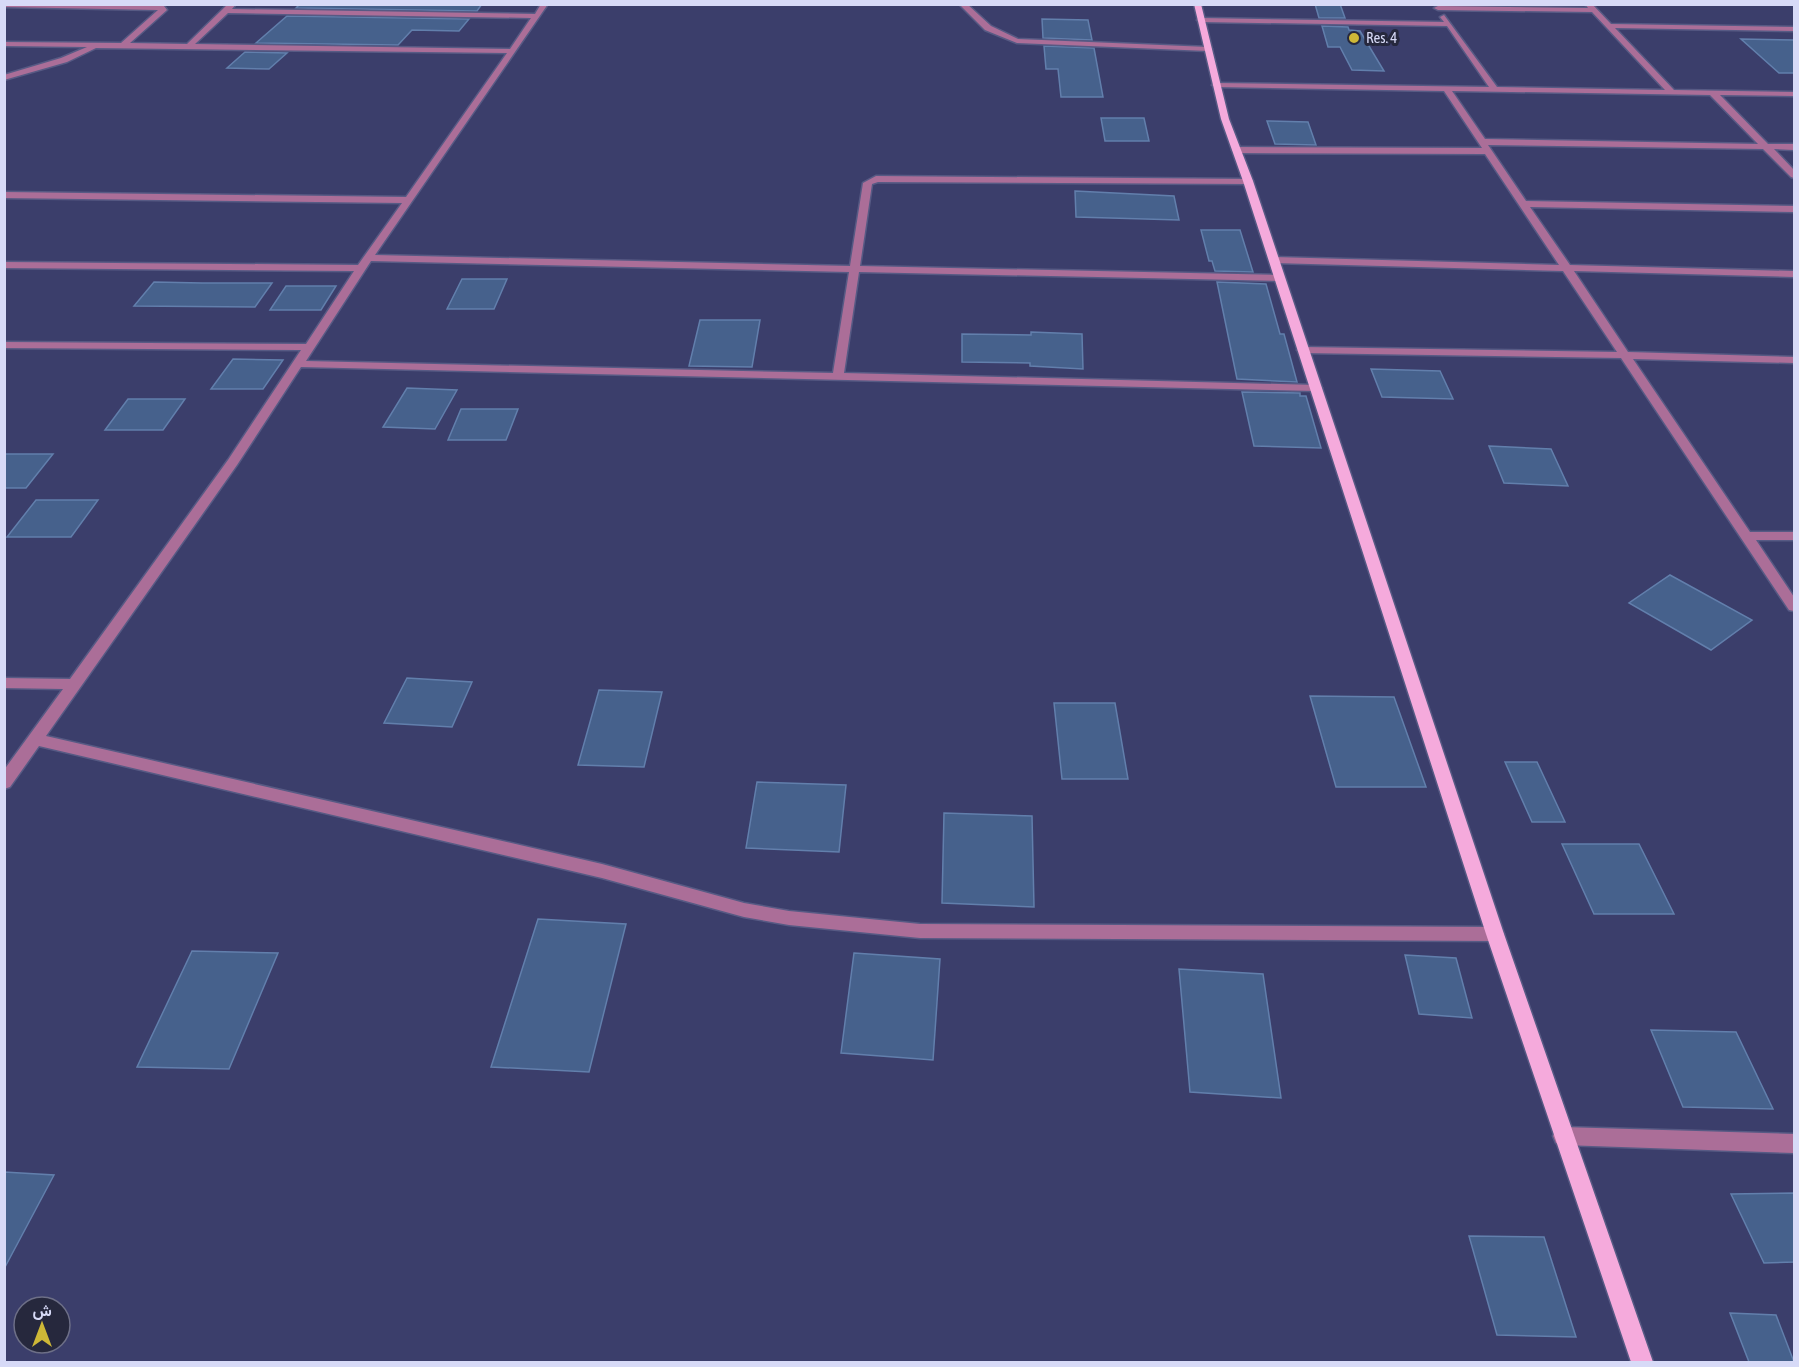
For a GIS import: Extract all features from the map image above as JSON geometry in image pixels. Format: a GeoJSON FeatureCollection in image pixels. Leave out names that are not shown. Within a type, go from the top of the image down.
{"type":"FeatureCollection","features":[{"type":"Feature","properties":{"kind":"main road"},"geometry":{"type":"LineString","coordinates":[[1197,4],[1216,85],[1236,150],[1495,934],[1642,1362]]}},
{"type":"Feature","properties":{"kind":"street"},"geometry":{"type":"LineString","coordinates":[[188,47],[233,4]]}},
{"type":"Feature","properties":{"kind":"street"},"geometry":{"type":"LineString","coordinates":[[4,783],[233,462],[365,263],[544,4]]}},
{"type":"Feature","properties":{"kind":"street"},"geometry":{"type":"LineString","coordinates":[[962,4],[988,28],[1017,41],[1208,49]]}},
{"type":"Feature","properties":{"kind":"street"},"geometry":{"type":"LineString","coordinates":[[4,5],[164,8],[123,46]]}},
{"type":"Feature","properties":{"kind":"street"},"geometry":{"type":"LineString","coordinates":[[1437,6],[1591,7],[1671,91]]}},
{"type":"Feature","properties":{"kind":"street"},"geometry":{"type":"LineString","coordinates":[[1437,6],[1494,88]]}},
{"type":"Feature","properties":{"kind":"street"},"geometry":{"type":"LineString","coordinates":[[226,11],[537,16]]}},
{"type":"Feature","properties":{"kind":"street"},"geometry":{"type":"LineString","coordinates":[[1201,20],[1448,24]]}},
{"type":"Feature","properties":{"kind":"street"},"geometry":{"type":"LineString","coordinates":[[1608,26],[1794,29]]}},
{"type":"Feature","properties":{"kind":"street"},"geometry":{"type":"LineString","coordinates":[[4,44],[512,51]]}},
{"type":"Feature","properties":{"kind":"street"},"geometry":{"type":"LineString","coordinates":[[4,78],[64,60],[98,45]]}},
{"type":"Feature","properties":{"kind":"street"},"geometry":{"type":"LineString","coordinates":[[1216,85],[1794,94]]}},
{"type":"Feature","properties":{"kind":"street"},"geometry":{"type":"LineString","coordinates":[[1445,87],[1794,606]]}},
{"type":"Feature","properties":{"kind":"street"},"geometry":{"type":"LineString","coordinates":[[1712,92],[1794,176]]}},
{"type":"Feature","properties":{"kind":"street"},"geometry":{"type":"LineString","coordinates":[[1236,150],[1485,146],[1794,147]]}},
{"type":"Feature","properties":{"kind":"street"},"geometry":{"type":"LineString","coordinates":[[838,378],[868,183],[876,178],[1248,181]]}},
{"type":"Feature","properties":{"kind":"street"},"geometry":{"type":"LineString","coordinates":[[4,195],[410,200]]}},
{"type":"Feature","properties":{"kind":"street"},"geometry":{"type":"LineString","coordinates":[[1524,204],[1794,209]]}},
{"type":"Feature","properties":{"kind":"street"},"geometry":{"type":"LineString","coordinates":[[1274,260],[1794,274]]}},
{"type":"Feature","properties":{"kind":"street"},"geometry":{"type":"LineString","coordinates":[[4,266],[365,263],[854,269],[1279,278]]}},
{"type":"Feature","properties":{"kind":"street"},"geometry":{"type":"LineString","coordinates":[[4,345],[310,347]]}},
{"type":"Feature","properties":{"kind":"street"},"geometry":{"type":"LineString","coordinates":[[1303,350],[1794,360]]}},
{"type":"Feature","properties":{"kind":"street"},"geometry":{"type":"LineString","coordinates":[[299,364],[1316,388]]}},
{"type":"Feature","properties":{"kind":"street"},"geometry":{"type":"LineString","coordinates":[[1747,536],[1794,536]]}},
{"type":"Feature","properties":{"kind":"street"},"geometry":{"type":"LineString","coordinates":[[4,683],[73,684]]}},
{"type":"Feature","properties":{"kind":"street"},"geometry":{"type":"LineString","coordinates":[[35,739],[602,871],[744,910],[789,918],[920,931],[1495,934]]}},
{"type":"Feature","properties":{"kind":"street"},"geometry":{"type":"LineString","coordinates":[[1563,1136],[1794,1144]]}},
{"type":"Feature","properties":{"kind":"building"},"geometry":{"type":"Polygon","coordinates":[[[300,4],[482,4],[477,11],[296,8],[300,4]]]}},
{"type":"Feature","properties":{"kind":"building"},"geometry":{"type":"Polygon","coordinates":[[[1315,4],[1340,4],[1345,18],[1319,18],[1315,4]]]}},
{"type":"Feature","properties":{"kind":"building"},"geometry":{"type":"Polygon","coordinates":[[[287,16],[469,19],[459,31],[412,30],[398,45],[256,43],[287,16]]]}},
{"type":"Feature","properties":{"kind":"building"},"geometry":{"type":"Polygon","coordinates":[[[1042,19],[1088,20],[1092,40],[1043,38],[1042,19]]]}},
{"type":"Feature","properties":{"kind":"building"},"geometry":{"type":"Polygon","coordinates":[[[1322,26],[1348,27],[1349,30],[1360,31],[1384,71],[1352,70],[1340,47],[1328,47],[1322,26]]]}},
{"type":"Feature","properties":{"kind":"building"},"geometry":{"type":"Polygon","coordinates":[[[1741,39],[1794,40],[1794,73],[1779,73],[1741,39]]]}},
{"type":"Feature","properties":{"kind":"building"},"geometry":{"type":"Polygon","coordinates":[[[1044,46],[1094,48],[1103,97],[1061,97],[1058,69],[1046,69],[1044,46]]]}},
{"type":"Feature","properties":{"kind":"building"},"geometry":{"type":"Polygon","coordinates":[[[245,52],[287,53],[269,69],[227,68],[245,52]]]}},
{"type":"Feature","properties":{"kind":"building"},"geometry":{"type":"Polygon","coordinates":[[[1101,118],[1144,118],[1149,141],[1105,141],[1101,118]]]}},
{"type":"Feature","properties":{"kind":"building"},"geometry":{"type":"Polygon","coordinates":[[[1267,121],[1308,122],[1316,145],[1275,144],[1267,121]]]}},
{"type":"Feature","properties":{"kind":"building"},"geometry":{"type":"Polygon","coordinates":[[[1075,191],[1174,196],[1179,220],[1076,217],[1075,191]]]}},
{"type":"Feature","properties":{"kind":"building"},"geometry":{"type":"Polygon","coordinates":[[[1201,230],[1240,230],[1253,272],[1215,271],[1212,261],[1209,261],[1201,230]]]}},
{"type":"Feature","properties":{"kind":"building"},"geometry":{"type":"Polygon","coordinates":[[[462,279],[507,279],[494,309],[447,309],[462,279]]]}},
{"type":"Feature","properties":{"kind":"building"},"geometry":{"type":"Polygon","coordinates":[[[154,282],[272,283],[255,307],[134,306],[154,282]]]}},
{"type":"Feature","properties":{"kind":"building"},"geometry":{"type":"Polygon","coordinates":[[[1217,282],[1266,284],[1280,334],[1284,334],[1297,382],[1237,379],[1217,282]]]}},
{"type":"Feature","properties":{"kind":"building"},"geometry":{"type":"Polygon","coordinates":[[[286,286],[336,286],[321,310],[270,310],[286,286]]]}},
{"type":"Feature","properties":{"kind":"building"},"geometry":{"type":"Polygon","coordinates":[[[700,320],[760,320],[752,367],[689,366],[700,320]]]}},
{"type":"Feature","properties":{"kind":"building"},"geometry":{"type":"Polygon","coordinates":[[[1031,332],[1082,334],[1083,369],[1030,366],[1030,363],[962,362],[962,334],[1031,335],[1031,332]]]}},
{"type":"Feature","properties":{"kind":"building"},"geometry":{"type":"Polygon","coordinates":[[[233,359],[283,360],[263,389],[211,389],[233,359]]]}},
{"type":"Feature","properties":{"kind":"building"},"geometry":{"type":"Polygon","coordinates":[[[1371,369],[1440,371],[1453,399],[1382,397],[1371,369]]]}},
{"type":"Feature","properties":{"kind":"building"},"geometry":{"type":"Polygon","coordinates":[[[407,388],[457,390],[435,429],[383,427],[407,388]]]}},
{"type":"Feature","properties":{"kind":"building"},"geometry":{"type":"Polygon","coordinates":[[[1242,392],[1300,393],[1300,396],[1306,396],[1321,448],[1254,446],[1242,392]]]}},
{"type":"Feature","properties":{"kind":"building"},"geometry":{"type":"Polygon","coordinates":[[[128,399],[185,399],[163,430],[105,430],[128,399]]]}},
{"type":"Feature","properties":{"kind":"building"},"geometry":{"type":"Polygon","coordinates":[[[461,409],[518,409],[506,440],[448,440],[461,409]]]}},
{"type":"Feature","properties":{"kind":"building"},"geometry":{"type":"Polygon","coordinates":[[[1489,446],[1551,449],[1568,486],[1504,483],[1489,446]]]}},
{"type":"Feature","properties":{"kind":"building"},"geometry":{"type":"Polygon","coordinates":[[[4,454],[53,454],[26,488],[4,488],[4,454]]]}},
{"type":"Feature","properties":{"kind":"building"},"geometry":{"type":"Polygon","coordinates":[[[36,500],[98,500],[71,537],[7,537],[36,500]]]}},
{"type":"Feature","properties":{"kind":"building"},"geometry":{"type":"Polygon","coordinates":[[[1670,575],[1752,620],[1711,650],[1629,603],[1670,575]]]}},
{"type":"Feature","properties":{"kind":"building"},"geometry":{"type":"Polygon","coordinates":[[[407,678],[472,682],[452,727],[384,723],[407,678]]]}},
{"type":"Feature","properties":{"kind":"building"},"geometry":{"type":"Polygon","coordinates":[[[599,690],[662,692],[644,767],[578,765],[599,690]]]}},
{"type":"Feature","properties":{"kind":"building"},"geometry":{"type":"Polygon","coordinates":[[[1310,696],[1394,697],[1426,787],[1336,787],[1310,696]]]}},
{"type":"Feature","properties":{"kind":"building"},"geometry":{"type":"Polygon","coordinates":[[[1054,703],[1115,703],[1128,779],[1062,779],[1054,703]]]}},
{"type":"Feature","properties":{"kind":"building"},"geometry":{"type":"Polygon","coordinates":[[[1505,762],[1537,762],[1565,822],[1532,822],[1505,762]]]}},
{"type":"Feature","properties":{"kind":"building"},"geometry":{"type":"Polygon","coordinates":[[[757,782],[846,785],[839,852],[746,848],[757,782]]]}},
{"type":"Feature","properties":{"kind":"building"},"geometry":{"type":"Polygon","coordinates":[[[944,813],[1032,816],[1034,907],[942,903],[944,813]]]}},
{"type":"Feature","properties":{"kind":"building"},"geometry":{"type":"Polygon","coordinates":[[[1562,844],[1639,844],[1674,914],[1594,914],[1562,844]]]}},
{"type":"Feature","properties":{"kind":"building"},"geometry":{"type":"Polygon","coordinates":[[[538,919],[626,924],[589,1072],[491,1067],[538,919]]]}},
{"type":"Feature","properties":{"kind":"building"},"geometry":{"type":"Polygon","coordinates":[[[192,951],[278,953],[229,1069],[137,1067],[192,951]]]}},
{"type":"Feature","properties":{"kind":"building"},"geometry":{"type":"Polygon","coordinates":[[[854,953],[940,959],[933,1060],[841,1053],[854,953]]]}},
{"type":"Feature","properties":{"kind":"building"},"geometry":{"type":"Polygon","coordinates":[[[1405,955],[1456,958],[1472,1018],[1419,1014],[1405,955]]]}},
{"type":"Feature","properties":{"kind":"building"},"geometry":{"type":"Polygon","coordinates":[[[1179,969],[1263,974],[1281,1098],[1190,1092],[1179,969]]]}},
{"type":"Feature","properties":{"kind":"building"},"geometry":{"type":"Polygon","coordinates":[[[1651,1030],[1736,1032],[1773,1109],[1683,1107],[1651,1030]]]}},
{"type":"Feature","properties":{"kind":"building"},"geometry":{"type":"Polygon","coordinates":[[[4,1172],[54,1175],[4,1269],[4,1172]]]}},
{"type":"Feature","properties":{"kind":"building"},"geometry":{"type":"Polygon","coordinates":[[[1794,1193],[1794,1262],[1764,1263],[1731,1194],[1794,1193]]]}},
{"type":"Feature","properties":{"kind":"building"},"geometry":{"type":"Polygon","coordinates":[[[1469,1236],[1544,1237],[1576,1337],[1497,1335],[1469,1236]]]}},
{"type":"Feature","properties":{"kind":"building"},"geometry":{"type":"Polygon","coordinates":[[[1730,1313],[1776,1315],[1794,1362],[1749,1362],[1730,1313]]]}},
{"type":"Feature","properties":{"kind":"place","name":"Res. 4"},"geometry":{"type":"Point","coordinates":[1354,38]}}]}
